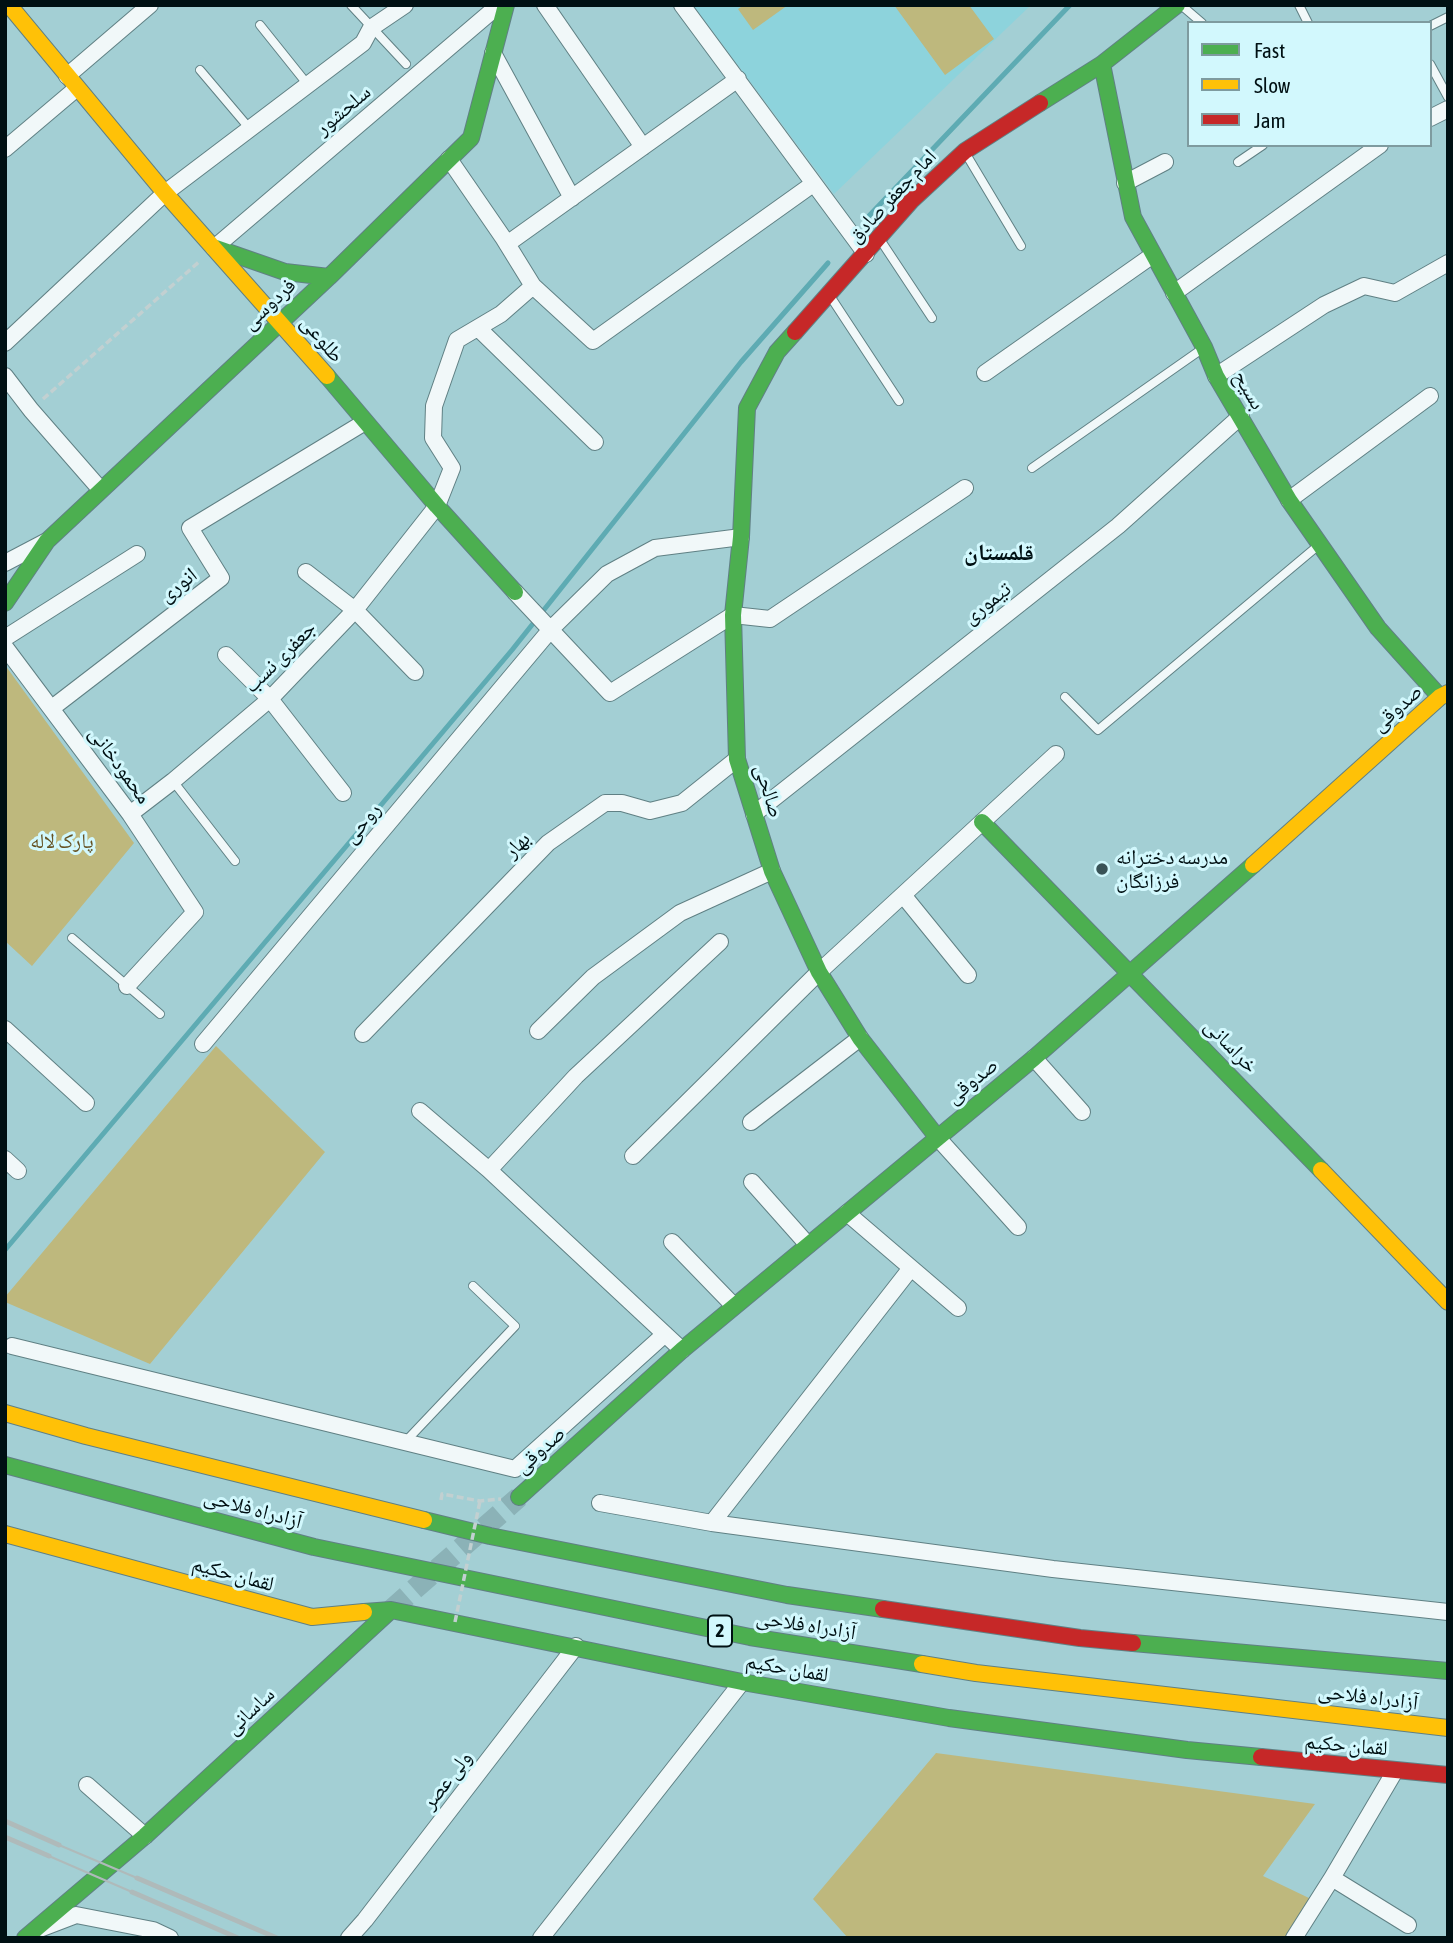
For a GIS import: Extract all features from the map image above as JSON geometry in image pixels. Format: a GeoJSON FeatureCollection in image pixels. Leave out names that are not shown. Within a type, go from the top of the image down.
{"type":"FeatureCollection","features":[{"type":"Feature","properties":{"kind":"main road","name":"طلوعی"},"geometry":{"type":"LineString","coordinates":[[9,5],[165,193],[281,322],[437,506],[515,592]]}},
{"type":"Feature","properties":{"kind":"main road","name":"فردوسی"},"geometry":{"type":"LineString","coordinates":[[5,603],[47,541],[329,277],[471,138],[506,5]]}},
{"type":"Feature","properties":{"kind":"main road","name":"امام جعفر صادق"},"geometry":{"type":"LineString","coordinates":[[747,408],[776,352],[911,201],[965,151],[1102,64],[1179,5]]}},
{"type":"Feature","properties":{"kind":"main road","name":"بسیح"},"geometry":{"type":"LineString","coordinates":[[1102,64],[1133,217],[1205,347],[1216,376],[1289,500],[1378,628],[1444,695]]}},
{"type":"Feature","properties":{"kind":"main road"},"geometry":{"type":"LineString","coordinates":[[214,248],[285,272],[329,277]]}},
{"type":"Feature","properties":{"kind":"main road","name":"صالحی"},"geometry":{"type":"LineString","coordinates":[[747,408],[741,537],[733,615],[737,759],[772,871],[819,972],[860,1038],[937,1136]]}},
{"type":"Feature","properties":{"kind":"main road","name":"صدوقی"},"geometry":{"type":"LineString","coordinates":[[519,1497],[682,1350],[1132,974],[1444,695]]}},
{"type":"Feature","properties":{"kind":"main road","name":"خراسانی"},"geometry":{"type":"LineString","coordinates":[[982,822],[1448,1302]]}},
{"type":"Feature","properties":{"kind":"main road","name":"آزادراه فلاحی"},"geometry":{"type":"LineString","coordinates":[[5,1413],[86,1436],[490,1536],[787,1595],[1080,1638],[1448,1671]]}},
{"type":"Feature","properties":{"kind":"main road","name":"آزادراه فلاحی"},"geometry":{"type":"LineString","coordinates":[[5,1465],[314,1547],[750,1637],[976,1673],[1448,1728]]}},
{"type":"Feature","properties":{"kind":"main road","name":"لقمان حکیم"},"geometry":{"type":"LineString","coordinates":[[5,1534],[312,1617],[391,1610],[742,1682],[949,1718],[1173,1748],[1448,1775]]}},
{"type":"Feature","properties":{"kind":"main road","name":"ساسانی"},"geometry":{"type":"LineString","coordinates":[[29,1934],[141,1839],[391,1610]]}},
{"type":"Feature","properties":{"kind":"street"},"geometry":{"type":"LineString","coordinates":[[5,149],[150,5]]}},
{"type":"Feature","properties":{"kind":"street"},"geometry":{"type":"LineString","coordinates":[[5,343],[165,193],[363,43],[371,28],[405,5]]}},
{"type":"Feature","properties":{"kind":"street","name":"سلحشور"},"geometry":{"type":"LineString","coordinates":[[214,248],[499,5]]}},
{"type":"Feature","properties":{"kind":"street"},"geometry":{"type":"LineString","coordinates":[[545,5],[643,147]]}},
{"type":"Feature","properties":{"kind":"street"},"geometry":{"type":"LineString","coordinates":[[682,5],[866,254]]}},
{"type":"Feature","properties":{"kind":"street"},"geometry":{"type":"LineString","coordinates":[[494,53],[572,198]]}},
{"type":"Feature","properties":{"kind":"street"},"geometry":{"type":"LineString","coordinates":[[507,244],[738,79]]}},
{"type":"Feature","properties":{"kind":"street"},"geometry":{"type":"LineString","coordinates":[[1432,117],[1448,109]]}},
{"type":"Feature","properties":{"kind":"street"},"geometry":{"type":"LineString","coordinates":[[1174,293],[1375,147]]}},
{"type":"Feature","properties":{"kind":"street"},"geometry":{"type":"LineString","coordinates":[[449,159],[533,286],[593,341],[813,184]]}},
{"type":"Feature","properties":{"kind":"street"},"geometry":{"type":"LineString","coordinates":[[1125,183],[1165,162]]}},
{"type":"Feature","properties":{"kind":"street"},"geometry":{"type":"LineString","coordinates":[[985,373],[1153,255]]}},
{"type":"Feature","properties":{"kind":"street"},"geometry":{"type":"LineString","coordinates":[[1216,376],[1324,305],[1364,286],[1395,293],[1448,263]]}},
{"type":"Feature","properties":{"kind":"street"},"geometry":{"type":"LineString","coordinates":[[533,286],[501,314],[478,328],[594,442]]}},
{"type":"Feature","properties":{"kind":"street","name":"جعفری نسب"},"geometry":{"type":"LineString","coordinates":[[130,814],[270,699],[355,610],[437,506],[452,468],[433,438],[434,406],[457,340],[478,328]]}},
{"type":"Feature","properties":{"kind":"street"},"geometry":{"type":"LineString","coordinates":[[5,376],[100,489]]}},
{"type":"Feature","properties":{"kind":"street"},"geometry":{"type":"LineString","coordinates":[[1289,500],[1430,396]]}},
{"type":"Feature","properties":{"kind":"street","name":"تیموری"},"geometry":{"type":"LineString","coordinates":[[754,814],[1118,526],[1241,416]]}},
{"type":"Feature","properties":{"kind":"street","name":"انوری"},"geometry":{"type":"LineString","coordinates":[[52,708],[220,578],[190,528],[365,422]]}},
{"type":"Feature","properties":{"kind":"street"},"geometry":{"type":"LineString","coordinates":[[733,615],[770,619],[965,488]]}},
{"type":"Feature","properties":{"kind":"street","name":"روحی"},"geometry":{"type":"LineString","coordinates":[[204,1044],[552,628],[607,574],[655,548],[741,537]]}},
{"type":"Feature","properties":{"kind":"street"},"geometry":{"type":"LineString","coordinates":[[5,563],[47,541]]}},
{"type":"Feature","properties":{"kind":"street"},"geometry":{"type":"LineString","coordinates":[[5,638],[137,554]]}},
{"type":"Feature","properties":{"kind":"street"},"geometry":{"type":"LineString","coordinates":[[306,572],[355,610],[415,672]]}},
{"type":"Feature","properties":{"kind":"street","name":"طلوعی"},"geometry":{"type":"LineString","coordinates":[[515,592],[552,628],[610,693],[733,615]]}},
{"type":"Feature","properties":{"kind":"street","name":"محمودخانی"},"geometry":{"type":"LineString","coordinates":[[5,647],[130,814],[195,912],[127,986]]}},
{"type":"Feature","properties":{"kind":"street"},"geometry":{"type":"LineString","coordinates":[[226,655],[270,699],[343,793]]}},
{"type":"Feature","properties":{"kind":"street"},"geometry":{"type":"LineString","coordinates":[[634,1156],[819,972],[1056,754]]}},
{"type":"Feature","properties":{"kind":"street","name":"بهار"},"geometry":{"type":"LineString","coordinates":[[363,1034],[548,843],[605,803],[622,803],[650,811],[682,803],[737,759]]}},
{"type":"Feature","properties":{"kind":"street"},"geometry":{"type":"LineString","coordinates":[[538,1031],[593,976],[680,913],[772,871]]}},
{"type":"Feature","properties":{"kind":"street"},"geometry":{"type":"LineString","coordinates":[[903,895],[968,975]]}},
{"type":"Feature","properties":{"kind":"street"},"geometry":{"type":"LineString","coordinates":[[489,1170],[576,1076],[719,942]]}},
{"type":"Feature","properties":{"kind":"street"},"geometry":{"type":"LineString","coordinates":[[5,1029],[86,1103]]}},
{"type":"Feature","properties":{"kind":"street"},"geometry":{"type":"LineString","coordinates":[[751,1122],[860,1038]]}},
{"type":"Feature","properties":{"kind":"street"},"geometry":{"type":"LineString","coordinates":[[1034,1058],[1082,1112]]}},
{"type":"Feature","properties":{"kind":"street"},"geometry":{"type":"LineString","coordinates":[[420,1111],[489,1170],[682,1350]]}},
{"type":"Feature","properties":{"kind":"street"},"geometry":{"type":"LineString","coordinates":[[937,1136],[1018,1227]]}},
{"type":"Feature","properties":{"kind":"street"},"geometry":{"type":"LineString","coordinates":[[5,1159],[18,1171]]}},
{"type":"Feature","properties":{"kind":"street"},"geometry":{"type":"LineString","coordinates":[[752,1182],[808,1245]]}},
{"type":"Feature","properties":{"kind":"street"},"geometry":{"type":"LineString","coordinates":[[846,1213],[958,1308]]}},
{"type":"Feature","properties":{"kind":"street"},"geometry":{"type":"LineString","coordinates":[[672,1242],[734,1307]]}},
{"type":"Feature","properties":{"kind":"street"},"geometry":{"type":"LineString","coordinates":[[712,1523],[911,1268]]}},
{"type":"Feature","properties":{"kind":"street"},"geometry":{"type":"LineString","coordinates":[[12,1346],[515,1469],[665,1334]]}},
{"type":"Feature","properties":{"kind":"street"},"geometry":{"type":"LineString","coordinates":[[600,1503],[712,1523],[1053,1569],[1448,1612]]}},
{"type":"Feature","properties":{"kind":"street","name":"ولی عصر"},"geometry":{"type":"LineString","coordinates":[[349,1938],[576,1646]]}},
{"type":"Feature","properties":{"kind":"street"},"geometry":{"type":"LineString","coordinates":[[541,1938],[742,1682]]}},
{"type":"Feature","properties":{"kind":"street"},"geometry":{"type":"LineString","coordinates":[[1294,1938],[1395,1771]]}},
{"type":"Feature","properties":{"kind":"street"},"geometry":{"type":"LineString","coordinates":[[87,1785],[141,1839]]}},
{"type":"Feature","properties":{"kind":"street"},"geometry":{"type":"LineString","coordinates":[[1332,1878],[1408,1926]]}},
{"type":"Feature","properties":{"kind":"street"},"geometry":{"type":"LineString","coordinates":[[29,1934],[76,1915],[153,1930],[170,1938]]}},
{"type":"Feature","properties":{"kind":"lane"},"geometry":{"type":"LineString","coordinates":[[351,5],[406,64]]}},
{"type":"Feature","properties":{"kind":"lane"},"geometry":{"type":"LineString","coordinates":[[1179,5],[1199,21]]}},
{"type":"Feature","properties":{"kind":"lane"},"geometry":{"type":"LineString","coordinates":[[1299,5],[1307,21]]}},
{"type":"Feature","properties":{"kind":"lane"},"geometry":{"type":"LineString","coordinates":[[1432,25],[1448,17]]}},
{"type":"Feature","properties":{"kind":"lane"},"geometry":{"type":"LineString","coordinates":[[260,25],[308,85]]}},
{"type":"Feature","properties":{"kind":"lane"},"geometry":{"type":"LineString","coordinates":[[1432,68],[1448,97]]}},
{"type":"Feature","properties":{"kind":"lane"},"geometry":{"type":"LineString","coordinates":[[200,70],[250,128]]}},
{"type":"Feature","properties":{"kind":"lane"},"geometry":{"type":"LineString","coordinates":[[1238,162],[1260,147]]}},
{"type":"Feature","properties":{"kind":"lane"},"geometry":{"type":"LineString","coordinates":[[965,151],[1021,246]]}},
{"type":"Feature","properties":{"kind":"lane"},"geometry":{"type":"LineString","coordinates":[[879,239],[932,318]]}},
{"type":"Feature","properties":{"kind":"lane"},"geometry":{"type":"LineString","coordinates":[[829,294],[900,401]]}},
{"type":"Feature","properties":{"kind":"lane"},"geometry":{"type":"LineString","coordinates":[[1032,468],[1205,347]]}},
{"type":"Feature","properties":{"kind":"lane"},"geometry":{"type":"LineString","coordinates":[[1065,697],[1098,730],[1320,544]]}},
{"type":"Feature","properties":{"kind":"lane"},"geometry":{"type":"LineString","coordinates":[[173,781],[235,861]]}},
{"type":"Feature","properties":{"kind":"lane"},"geometry":{"type":"LineString","coordinates":[[72,938],[160,1014]]}},
{"type":"Feature","properties":{"kind":"lane"},"geometry":{"type":"LineString","coordinates":[[405,1442],[515,1326],[473,1286]]}},
{"type":"Feature","properties":{"kind":"path"},"geometry":{"type":"LineString","coordinates":[[31,410],[214,248]]}},
{"type":"Feature","properties":{"kind":"path"},"geometry":{"type":"LineString","coordinates":[[442,1494],[480,1501],[455,1622]]}},
{"type":"Feature","properties":{"kind":"shaded area"},"geometry":{"type":"Polygon","coordinates":[[[693,5],[1031,5],[834,194],[693,5]]]}},
{"type":"Feature","properties":{"kind":"green space"},"geometry":{"type":"Polygon","coordinates":[[[744,5],[788,5],[753,30],[738,9],[744,5]]]}},
{"type":"Feature","properties":{"kind":"green space"},"geometry":{"type":"Polygon","coordinates":[[[894,5],[969,5],[994,39],[945,75],[894,5]]]}},
{"type":"Feature","properties":{"kind":"green space","name":"پارک لاله"},"geometry":{"type":"Polygon","coordinates":[[[5,665],[134,843],[32,966],[5,941],[5,665]]]}},
{"type":"Feature","properties":{"kind":"green space"},"geometry":{"type":"Polygon","coordinates":[[[216,1046],[325,1152],[150,1364],[5,1302],[5,1297],[216,1046]]]}},
{"type":"Feature","properties":{"kind":"green space"},"geometry":{"type":"Polygon","coordinates":[[[936,1753],[1315,1804],[1263,1876],[1311,1899],[1286,1938],[848,1938],[813,1899],[936,1753]]]}},
{"type":"Feature","properties":{"kind":"waterway"},"geometry":{"type":"LineString","coordinates":[[866,219],[1070,5]]}},
{"type":"Feature","properties":{"kind":"waterway"},"geometry":{"type":"LineString","coordinates":[[5,1250],[512,650],[741,362],[828,263]]}},
{"type":"Feature","properties":{"kind":"tunnel"},"geometry":{"type":"LineString","coordinates":[[391,1610],[519,1497]]}},
{"type":"Feature","properties":{"kind":"tram line"},"geometry":{"type":"LineString","coordinates":[[59,1845],[137,1878]]}},
{"type":"Feature","properties":{"kind":"tram line"},"geometry":{"type":"LineString","coordinates":[[49,1856],[132,1892]]}},
{"type":"Feature","properties":{"kind":"railway"},"geometry":{"type":"LineString","coordinates":[[5,1821],[59,1845]]}},
{"type":"Feature","properties":{"kind":"railway"},"geometry":{"type":"LineString","coordinates":[[5,1837],[49,1856]]}},
{"type":"Feature","properties":{"kind":"railway"},"geometry":{"type":"LineString","coordinates":[[137,1878],[277,1938]]}},
{"type":"Feature","properties":{"kind":"railway"},"geometry":{"type":"LineString","coordinates":[[132,1892],[238,1938]]}},
{"type":"Feature","properties":{"kind":"traffic: fast"},"geometry":{"type":"LineString","coordinates":[[5,603],[47,541],[329,277],[471,138],[506,5]]}},
{"type":"Feature","properties":{"kind":"traffic: fast"},"geometry":{"type":"LineString","coordinates":[[1040,103],[1102,64],[1177,5]]}},
{"type":"Feature","properties":{"kind":"traffic: fast"},"geometry":{"type":"LineString","coordinates":[[1102,64],[1133,217],[1204,347],[1216,376],[1289,500],[1378,628],[1440,697]]}},
{"type":"Feature","properties":{"kind":"traffic: fast"},"geometry":{"type":"LineString","coordinates":[[216,248],[285,272],[329,277]]}},
{"type":"Feature","properties":{"kind":"traffic: fast"},"geometry":{"type":"LineString","coordinates":[[795,332],[777,352],[747,408],[741,537],[733,615],[737,759],[772,871],[819,972],[860,1038],[937,1137]]}},
{"type":"Feature","properties":{"kind":"traffic: fast"},"geometry":{"type":"LineString","coordinates":[[327,376],[437,506],[515,592]]}},
{"type":"Feature","properties":{"kind":"traffic: fast"},"geometry":{"type":"LineString","coordinates":[[982,822],[1321,1170]]}},
{"type":"Feature","properties":{"kind":"traffic: fast"},"geometry":{"type":"LineString","coordinates":[[519,1497],[682,1350],[1034,1058],[1253,865]]}},
{"type":"Feature","properties":{"kind":"traffic: fast"},"geometry":{"type":"LineString","coordinates":[[5,1465],[314,1547],[750,1637],[922,1664]]}},
{"type":"Feature","properties":{"kind":"traffic: fast"},"geometry":{"type":"LineString","coordinates":[[424,1520],[490,1536],[787,1595],[883,1609]]}},
{"type":"Feature","properties":{"kind":"traffic: fast"},"geometry":{"type":"LineString","coordinates":[[364,1612],[391,1610],[742,1682],[949,1718],[1187,1750],[1261,1757]]}},
{"type":"Feature","properties":{"kind":"traffic: fast"},"geometry":{"type":"LineString","coordinates":[[25,1938],[145,1836],[391,1610]]}},
{"type":"Feature","properties":{"kind":"traffic: fast"},"geometry":{"type":"LineString","coordinates":[[1133,1643],[1448,1671]]}},
{"type":"Feature","properties":{"kind":"traffic: slow"},"geometry":{"type":"LineString","coordinates":[[9,5],[165,193],[327,376]]}},
{"type":"Feature","properties":{"kind":"traffic: slow"},"geometry":{"type":"LineString","coordinates":[[1253,865],[1440,697],[1448,693]]}},
{"type":"Feature","properties":{"kind":"traffic: slow"},"geometry":{"type":"LineString","coordinates":[[1321,1170],[1448,1302]]}},
{"type":"Feature","properties":{"kind":"traffic: slow"},"geometry":{"type":"LineString","coordinates":[[5,1413],[86,1436],[424,1520]]}},
{"type":"Feature","properties":{"kind":"traffic: slow"},"geometry":{"type":"LineString","coordinates":[[5,1534],[312,1617],[364,1612]]}},
{"type":"Feature","properties":{"kind":"traffic: slow"},"geometry":{"type":"LineString","coordinates":[[922,1664],[976,1673],[1448,1728]]}},
{"type":"Feature","properties":{"kind":"traffic: jam"},"geometry":{"type":"LineString","coordinates":[[795,332],[911,201],[965,151],[1040,103]]}},
{"type":"Feature","properties":{"kind":"traffic: jam"},"geometry":{"type":"LineString","coordinates":[[883,1609],[1080,1638],[1133,1643]]}},
{"type":"Feature","properties":{"kind":"traffic: jam"},"geometry":{"type":"LineString","coordinates":[[1261,1757],[1448,1775]]}},
{"type":"Feature","properties":{"kind":"place","name":"مدرسه دخترانه فرزانگان"},"geometry":{"type":"Point","coordinates":[1102,869]}},
{"type":"Feature","properties":{"kind":"district","name":"قلمستان"},"geometry":{"type":"Point","coordinates":[999,553]}}]}
